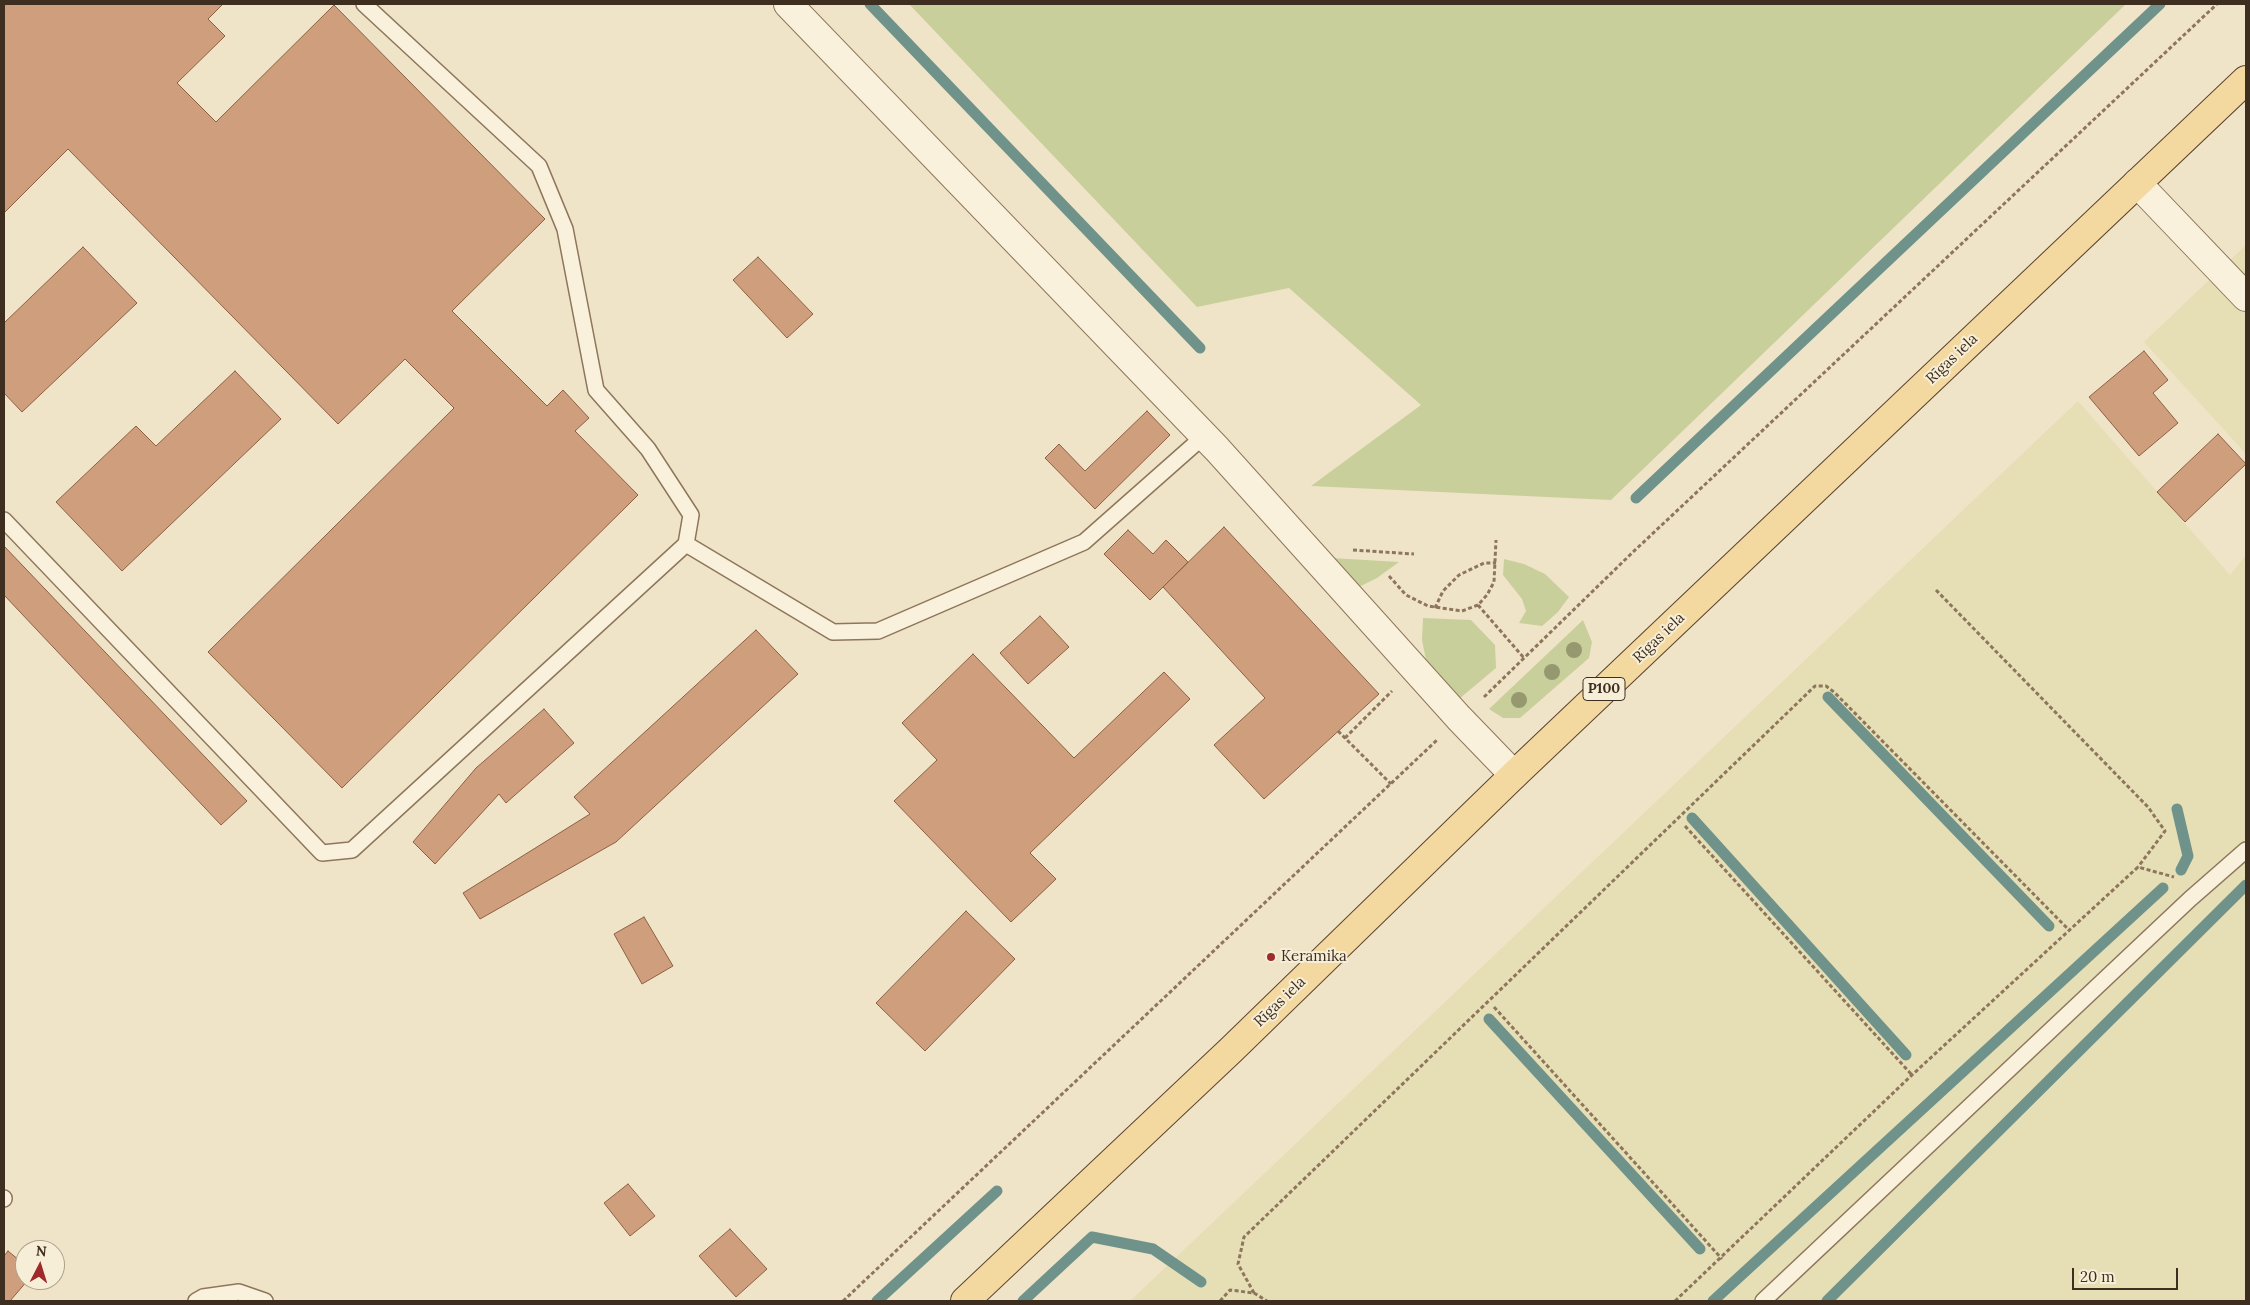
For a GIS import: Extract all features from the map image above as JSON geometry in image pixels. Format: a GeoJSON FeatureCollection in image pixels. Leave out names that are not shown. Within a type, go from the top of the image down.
{"type":"FeatureCollection","features":[{"type":"Feature","properties":{"kind":"main road","name":"Rīgas iela"},"geometry":{"type":"LineString","coordinates":[[965,1301],[1231,1050],[1514,775],[2246,80]]}},
{"type":"Feature","properties":{"kind":"street"},"geometry":{"type":"LineString","coordinates":[[788,4],[1204,436],[1316,558],[1414,669],[1514,775]]}},
{"type":"Feature","properties":{"kind":"street"},"geometry":{"type":"LineString","coordinates":[[2137,183],[2246,297]]}},
{"type":"Feature","properties":{"kind":"lane"},"geometry":{"type":"LineString","coordinates":[[4,520],[322,852],[352,850],[686,544],[691,515],[648,449],[596,390],[565,229],[539,166],[364,4]]}},
{"type":"Feature","properties":{"kind":"lane"},"geometry":{"type":"LineString","coordinates":[[686,544],[833,632],[878,631],[1084,542],[1204,436]]}},
{"type":"Feature","properties":{"kind":"lane"},"geometry":{"type":"LineString","coordinates":[[1763,1301],[2205,885],[2246,850]]}},
{"type":"Feature","properties":{"kind":"lane"},"geometry":{"type":"LineString","coordinates":[[196,1301],[203,1297],[239,1292],[265,1301]]}},
{"type":"Feature","properties":{"kind":"path"},"geometry":{"type":"LineString","coordinates":[[843,1301],[1524,658],[1633,552],[2217,4]]}},
{"type":"Feature","properties":{"kind":"path"},"geometry":{"type":"LineString","coordinates":[[1389,576],[1406,595],[1434,608],[1462,611],[1478,605],[1487,595],[1494,582],[1496,540]]}},
{"type":"Feature","properties":{"kind":"path"},"geometry":{"type":"LineString","coordinates":[[1316,558],[1326,549],[1414,554]]}},
{"type":"Feature","properties":{"kind":"path"},"geometry":{"type":"LineString","coordinates":[[1434,608],[1443,591],[1459,575],[1484,562],[1496,563]]}},
{"type":"Feature","properties":{"kind":"path"},"geometry":{"type":"LineString","coordinates":[[1675,1301],[1912,1075],[2138,867],[2165,831],[2148,807],[1936,590]]}},
{"type":"Feature","properties":{"kind":"path"},"geometry":{"type":"LineString","coordinates":[[1478,605],[1524,658]]}},
{"type":"Feature","properties":{"kind":"path"},"geometry":{"type":"LineString","coordinates":[[1345,738],[1414,669]]}},
{"type":"Feature","properties":{"kind":"path"},"geometry":{"type":"LineString","coordinates":[[1254,1293],[1238,1264],[1244,1237],[1816,686],[1826,686],[1834,692],[2069,930]]}},
{"type":"Feature","properties":{"kind":"path"},"geometry":{"type":"LineString","coordinates":[[1338,731],[1391,784]]}},
{"type":"Feature","properties":{"kind":"path"},"geometry":{"type":"LineString","coordinates":[[1685,826],[1912,1075]]}},
{"type":"Feature","properties":{"kind":"path"},"geometry":{"type":"LineString","coordinates":[[2138,867],[2205,885]]}},
{"type":"Feature","properties":{"kind":"path"},"geometry":{"type":"LineString","coordinates":[[1494,1007],[1722,1258]]}},
{"type":"Feature","properties":{"kind":"path"},"geometry":{"type":"LineString","coordinates":[[1220,1301],[1230,1290],[1254,1293],[1267,1301]]}},
{"type":"Feature","properties":{"kind":"shaded area"},"geometry":{"type":"Polygon","coordinates":[[[2246,245],[2246,454],[2144,342],[2246,245]]]}},
{"type":"Feature","properties":{"kind":"shaded area"},"geometry":{"type":"Polygon","coordinates":[[[2078,401],[2230,575],[2246,555],[2246,1301],[1130,1301],[2078,401]]]}},
{"type":"Feature","properties":{"kind":"green space"},"geometry":{"type":"Polygon","coordinates":[[[909,4],[2126,4],[1611,500],[1311,486],[1421,405],[1289,288],[1197,307],[909,4]]]}},
{"type":"Feature","properties":{"kind":"green space"},"geometry":{"type":"Polygon","coordinates":[[[1332,558],[1399,562],[1377,578],[1359,587],[1332,558]]]}},
{"type":"Feature","properties":{"kind":"green space"},"geometry":{"type":"Polygon","coordinates":[[[1504,559],[1524,564],[1545,574],[1569,597],[1558,612],[1542,626],[1519,623],[1526,611],[1522,599],[1503,575],[1504,559]]]}},
{"type":"Feature","properties":{"kind":"green space"},"geometry":{"type":"Polygon","coordinates":[[[1423,618],[1471,620],[1495,645],[1496,668],[1459,699],[1426,660],[1422,640],[1423,618]]]}},
{"type":"Feature","properties":{"kind":"green space"},"geometry":{"type":"Polygon","coordinates":[[[1583,620],[1592,642],[1589,658],[1520,718],[1503,718],[1489,709],[1583,620]]]}},
{"type":"Feature","properties":{"kind":"building"},"geometry":{"type":"Polygon","coordinates":[[[4,4],[223,4],[208,19],[225,36],[177,83],[216,122],[334,5],[545,219],[452,311],[547,406],[563,390],[589,418],[575,431],[638,495],[342,788],[208,652],[454,408],[405,359],[338,424],[68,149],[4,213],[4,4]]]}},
{"type":"Feature","properties":{"kind":"building"},"geometry":{"type":"Polygon","coordinates":[[[83,247],[137,303],[22,412],[4,393],[4,323],[83,247]]]}},
{"type":"Feature","properties":{"kind":"building"},"geometry":{"type":"Polygon","coordinates":[[[758,257],[813,314],[787,338],[733,280],[758,257]]]}},
{"type":"Feature","properties":{"kind":"building"},"geometry":{"type":"Polygon","coordinates":[[[2144,351],[2168,380],[2153,393],[2178,423],[2139,456],[2089,397],[2144,351]]]}},
{"type":"Feature","properties":{"kind":"building"},"geometry":{"type":"Polygon","coordinates":[[[235,371],[281,419],[122,571],[56,502],[136,426],[156,446],[235,371]]]}},
{"type":"Feature","properties":{"kind":"building"},"geometry":{"type":"Polygon","coordinates":[[[1147,411],[1170,435],[1095,509],[1045,458],[1059,444],[1085,471],[1147,411]]]}},
{"type":"Feature","properties":{"kind":"building"},"geometry":{"type":"Polygon","coordinates":[[[2218,434],[2246,464],[2185,522],[2157,492],[2218,434]]]}},
{"type":"Feature","properties":{"kind":"building"},"geometry":{"type":"Polygon","coordinates":[[[1224,527],[1379,694],[1264,799],[1214,745],[1265,698],[1163,587],[1224,527]]]}},
{"type":"Feature","properties":{"kind":"building"},"geometry":{"type":"Polygon","coordinates":[[[1128,530],[1153,554],[1166,540],[1188,562],[1150,600],[1104,554],[1128,530]]]}},
{"type":"Feature","properties":{"kind":"building"},"geometry":{"type":"Polygon","coordinates":[[[4,546],[247,801],[221,825],[4,595],[4,546]]]}},
{"type":"Feature","properties":{"kind":"building"},"geometry":{"type":"Polygon","coordinates":[[[1040,616],[1069,647],[1028,684],[1000,653],[1040,616]]]}},
{"type":"Feature","properties":{"kind":"building"},"geometry":{"type":"Polygon","coordinates":[[[756,630],[798,674],[616,842],[480,919],[463,893],[590,814],[574,797],[756,630]]]}},
{"type":"Feature","properties":{"kind":"building"},"geometry":{"type":"Polygon","coordinates":[[[973,654],[1074,758],[1164,672],[1190,699],[1030,853],[1056,879],[1011,922],[894,801],[937,760],[902,723],[973,654]]]}},
{"type":"Feature","properties":{"kind":"building"},"geometry":{"type":"Polygon","coordinates":[[[544,709],[574,743],[506,803],[499,794],[435,864],[413,842],[476,768],[544,709]]]}},
{"type":"Feature","properties":{"kind":"building"},"geometry":{"type":"Polygon","coordinates":[[[966,911],[1015,959],[925,1051],[876,1003],[966,911]]]}},
{"type":"Feature","properties":{"kind":"building"},"geometry":{"type":"Polygon","coordinates":[[[644,917],[673,966],[642,984],[614,934],[644,917]]]}},
{"type":"Feature","properties":{"kind":"building"},"geometry":{"type":"Polygon","coordinates":[[[628,1184],[655,1216],[630,1236],[604,1203],[628,1184]]]}},
{"type":"Feature","properties":{"kind":"building"},"geometry":{"type":"Polygon","coordinates":[[[730,1229],[767,1269],[736,1297],[699,1256],[730,1229]]]}},
{"type":"Feature","properties":{"kind":"building"},"geometry":{"type":"Polygon","coordinates":[[[8,1251],[15,1257],[15,1290],[19,1290],[10,1301],[4,1301],[4,1256],[8,1251]]]}},
{"type":"Feature","properties":{"kind":"waterway"},"geometry":{"type":"LineString","coordinates":[[870,4],[1200,348]]}},
{"type":"Feature","properties":{"kind":"waterway"},"geometry":{"type":"LineString","coordinates":[[1636,498],[2160,4]]}},
{"type":"Feature","properties":{"kind":"waterway"},"geometry":{"type":"LineString","coordinates":[[1828,697],[2049,926]]}},
{"type":"Feature","properties":{"kind":"waterway"},"geometry":{"type":"LineString","coordinates":[[2177,809],[2188,856],[2181,870]]}},
{"type":"Feature","properties":{"kind":"waterway"},"geometry":{"type":"LineString","coordinates":[[1692,818],[1906,1055]]}},
{"type":"Feature","properties":{"kind":"waterway"},"geometry":{"type":"LineString","coordinates":[[1827,1301],[2246,885]]}},
{"type":"Feature","properties":{"kind":"waterway"},"geometry":{"type":"LineString","coordinates":[[1713,1301],[2163,888]]}},
{"type":"Feature","properties":{"kind":"waterway"},"geometry":{"type":"LineString","coordinates":[[1489,1019],[1700,1249]]}},
{"type":"Feature","properties":{"kind":"waterway"},"geometry":{"type":"LineString","coordinates":[[877,1301],[997,1191]]}},
{"type":"Feature","properties":{"kind":"waterway"},"geometry":{"type":"LineString","coordinates":[[1023,1301],[1092,1237],[1153,1249],[1201,1282]]}},
{"type":"Feature","properties":{"kind":"place","name":"Keramika"},"geometry":{"type":"Point","coordinates":[1271,957]}}]}
